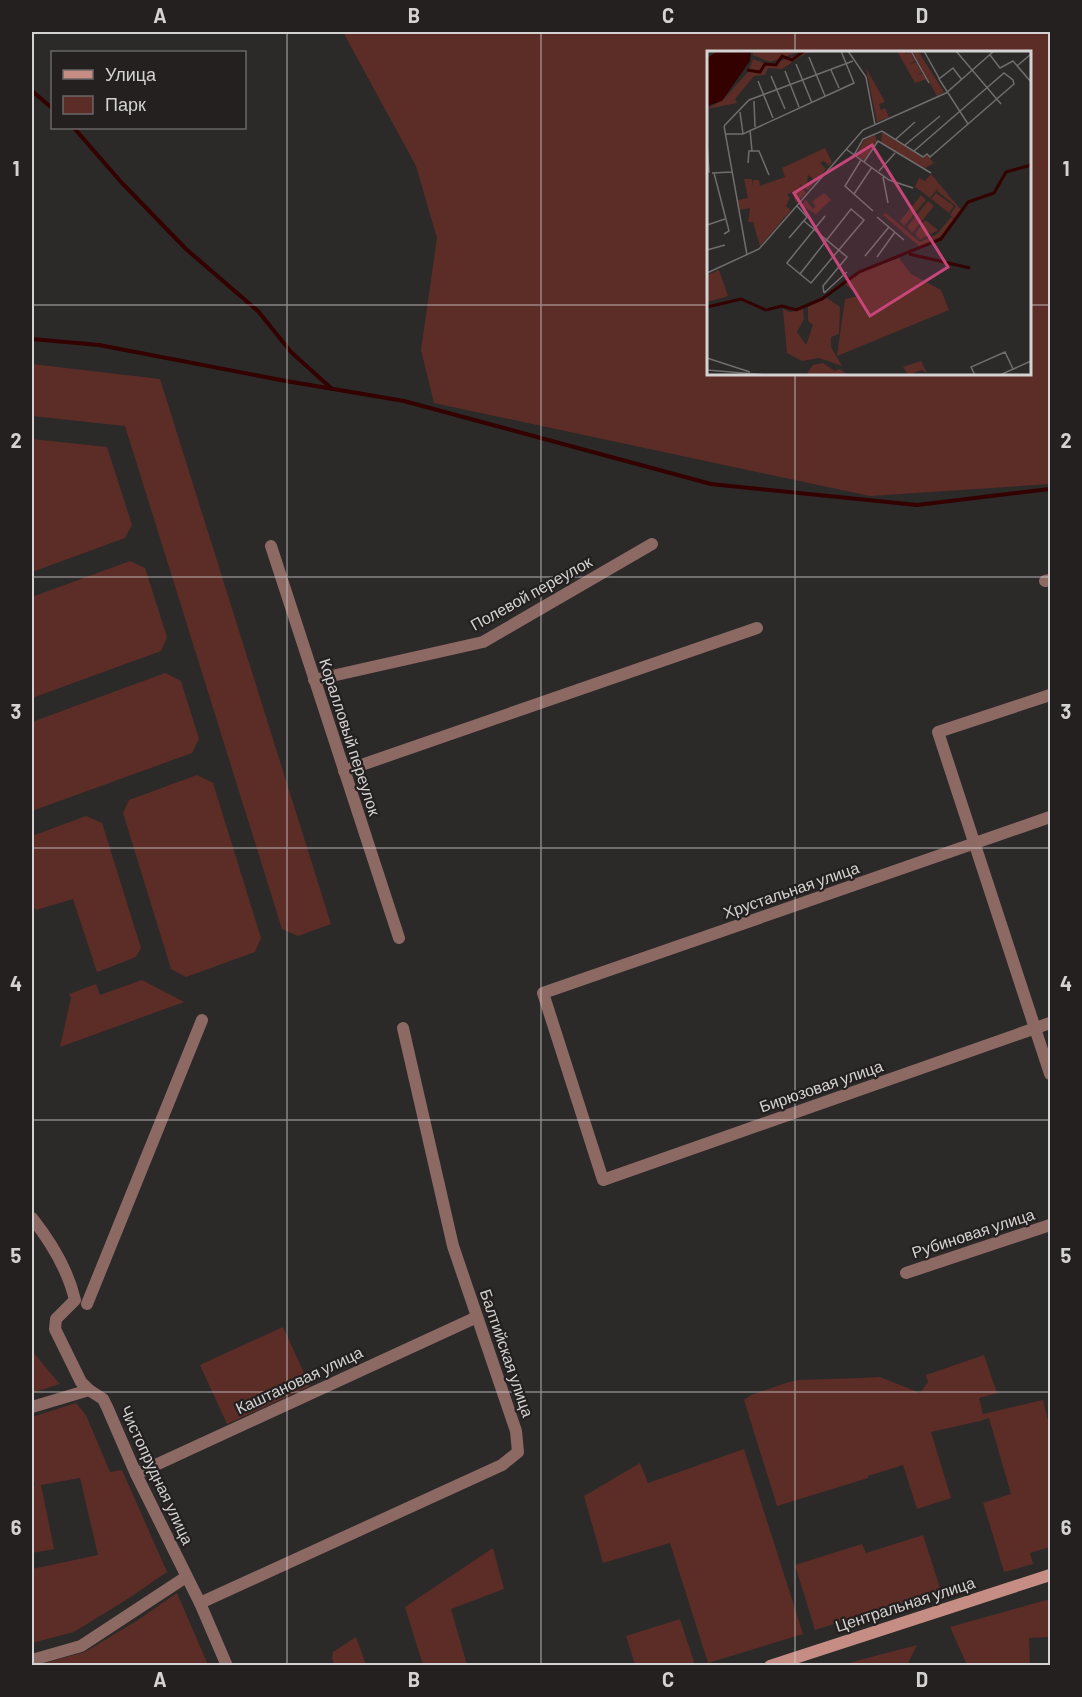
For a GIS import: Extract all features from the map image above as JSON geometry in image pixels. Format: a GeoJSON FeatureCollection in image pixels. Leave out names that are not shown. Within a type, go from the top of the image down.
{"type":"FeatureCollection","features":[{"type":"Feature","properties":{"kind":"main road","name":"Центральная улица"},"geometry":{"type":"LineString","coordinates":[[770,1665],[1050,1575]]}},
{"type":"Feature","properties":{"kind":"street","name":"Полевой переулок"},"geometry":{"type":"LineString","coordinates":[[314,680],[483,642],[652,544]]}},
{"type":"Feature","properties":{"kind":"street","name":"Коралловый переулок"},"geometry":{"type":"LineString","coordinates":[[271,546],[399,938]]}},
{"type":"Feature","properties":{"kind":"street"},"geometry":{"type":"LineString","coordinates":[[344,771],[757,628]]}},
{"type":"Feature","properties":{"kind":"street"},"geometry":{"type":"LineString","coordinates":[[1050,695],[938,732],[1050,1074]]}},
{"type":"Feature","properties":{"kind":"street","name":"Хрустальная улица"},"geometry":{"type":"LineString","coordinates":[[603,1180],[543,993],[1050,817]]}},
{"type":"Feature","properties":{"kind":"street"},"geometry":{"type":"LineString","coordinates":[[87,1304],[202,1020]]}},
{"type":"Feature","properties":{"kind":"street","name":"Бирюзовая улица"},"geometry":{"type":"LineString","coordinates":[[603,1180],[1050,1023]]}},
{"type":"Feature","properties":{"kind":"street","name":"Балтийская улица"},"geometry":{"type":"LineString","coordinates":[[200,1603],[502,1465],[518,1452],[516,1431],[453,1246],[403,1028]]}},
{"type":"Feature","properties":{"kind":"street","name":"Чистопрудная улица"},"geometry":{"type":"LineString","coordinates":[[32,1218],[48,1238],[72,1287],[75,1300],[56,1318],[55,1329],[81,1382],[103,1399],[227,1665]]}},
{"type":"Feature","properties":{"kind":"street","name":"Рубиновая улица"},"geometry":{"type":"LineString","coordinates":[[906,1273],[1050,1225]]}},
{"type":"Feature","properties":{"kind":"street","name":"Каштановая улица"},"geometry":{"type":"LineString","coordinates":[[136,1474],[477,1317]]}},
{"type":"Feature","properties":{"kind":"street"},"geometry":{"type":"LineString","coordinates":[[32,1407],[89,1390]]}},
{"type":"Feature","properties":{"kind":"street"},"geometry":{"type":"LineString","coordinates":[[32,1660],[81,1646],[186,1577]]}},
{"type":"Feature","properties":{"kind":"green space"},"geometry":{"type":"Polygon","coordinates":[[[343,32],[1050,32],[1050,484],[870,496],[434,403],[421,350],[437,238],[416,166],[343,32]]]}},
{"type":"Feature","properties":{"kind":"green space"},"geometry":{"type":"Polygon","coordinates":[[[32,364],[160,379],[331,924],[298,936],[282,929],[125,426],[32,416],[32,364]]]}},
{"type":"Feature","properties":{"kind":"green space"},"geometry":{"type":"Polygon","coordinates":[[[32,439],[107,447],[132,525],[125,538],[32,572],[32,439]]]}},
{"type":"Feature","properties":{"kind":"green space"},"geometry":{"type":"Polygon","coordinates":[[[130,561],[145,568],[167,637],[161,651],[32,698],[32,597],[130,561]]]}},
{"type":"Feature","properties":{"kind":"green space"},"geometry":{"type":"Polygon","coordinates":[[[165,673],[181,681],[199,739],[192,753],[32,811],[32,722],[165,673]]]}},
{"type":"Feature","properties":{"kind":"green space"},"geometry":{"type":"Polygon","coordinates":[[[197,775],[213,783],[261,938],[255,952],[186,977],[171,969],[123,813],[129,800],[197,775]]]}},
{"type":"Feature","properties":{"kind":"green space"},"geometry":{"type":"Polygon","coordinates":[[[86,816],[102,823],[141,948],[136,957],[97,972],[73,899],[36,910],[32,905],[32,836],[86,816]]]}},
{"type":"Feature","properties":{"kind":"green space"},"geometry":{"type":"Polygon","coordinates":[[[142,980],[184,1002],[60,1047],[71,998],[69,994],[96,984],[100,995],[142,980]]]}},
{"type":"Feature","properties":{"kind":"green space"},"geometry":{"type":"Polygon","coordinates":[[[283,1327],[310,1386],[227,1424],[200,1365],[283,1327]]]}},
{"type":"Feature","properties":{"kind":"green space"},"geometry":{"type":"Polygon","coordinates":[[[32,1351],[57,1381],[60,1384],[32,1393],[32,1351]]]}},
{"type":"Feature","properties":{"kind":"green space"},"geometry":{"type":"Polygon","coordinates":[[[984,1355],[997,1393],[979,1398],[983,1414],[1043,1400],[1050,1428],[1050,1530],[1048,1531],[1050,1547],[1030,1553],[1033,1564],[1004,1572],[983,1503],[1011,1494],[989,1418],[931,1432],[951,1498],[917,1509],[903,1465],[777,1506],[744,1400],[751,1395],[799,1380],[880,1377],[920,1393],[928,1382],[926,1375],[984,1355]]]}},
{"type":"Feature","properties":{"kind":"green space"},"geometry":{"type":"Polygon","coordinates":[[[76,1403],[86,1415],[110,1472],[122,1470],[167,1572],[74,1632],[32,1643],[32,1569],[98,1555],[80,1478],[41,1485],[54,1549],[32,1553],[32,1486],[35,1485],[32,1475],[32,1417],[76,1403]]]}},
{"type":"Feature","properties":{"kind":"green space"},"geometry":{"type":"Polygon","coordinates":[[[744,1449],[803,1634],[708,1663],[670,1543],[603,1563],[584,1496],[640,1463],[648,1483],[744,1449]]]}},
{"type":"Feature","properties":{"kind":"green space"},"geometry":{"type":"Polygon","coordinates":[[[923,1535],[941,1591],[815,1630],[795,1565],[862,1544],[866,1553],[923,1535]]]}},
{"type":"Feature","properties":{"kind":"green space"},"geometry":{"type":"Polygon","coordinates":[[[493,1548],[504,1589],[451,1609],[467,1665],[423,1665],[405,1607],[493,1548]]]}},
{"type":"Feature","properties":{"kind":"green space"},"geometry":{"type":"Polygon","coordinates":[[[177,1593],[208,1665],[38,1665],[85,1652],[177,1593]]]}},
{"type":"Feature","properties":{"kind":"green space"},"geometry":{"type":"Polygon","coordinates":[[[1050,1599],[1050,1637],[1029,1638],[1030,1665],[967,1665],[950,1627],[1050,1599]]]}},
{"type":"Feature","properties":{"kind":"green space"},"geometry":{"type":"Polygon","coordinates":[[[680,1619],[695,1665],[635,1665],[626,1636],[680,1619]]]}},
{"type":"Feature","properties":{"kind":"green space"},"geometry":{"type":"Polygon","coordinates":[[[356,1637],[366,1665],[334,1665],[333,1652],[356,1637]]]}},
{"type":"Feature","properties":{"kind":"green space"},"geometry":{"type":"Polygon","coordinates":[[[917,1645],[907,1665],[841,1665],[917,1645]]]}},
{"type":"Feature","properties":{"kind":"waterway"},"geometry":{"type":"LineString","coordinates":[[32,91],[51,107]]}},
{"type":"Feature","properties":{"kind":"waterway"},"geometry":{"type":"LineString","coordinates":[[75,129],[122,183],[186,249],[258,311],[291,352],[332,389]]}},
{"type":"Feature","properties":{"kind":"waterway"},"geometry":{"type":"LineString","coordinates":[[32,339],[99,345],[404,401],[711,484],[917,505],[1050,489]]}}]}
